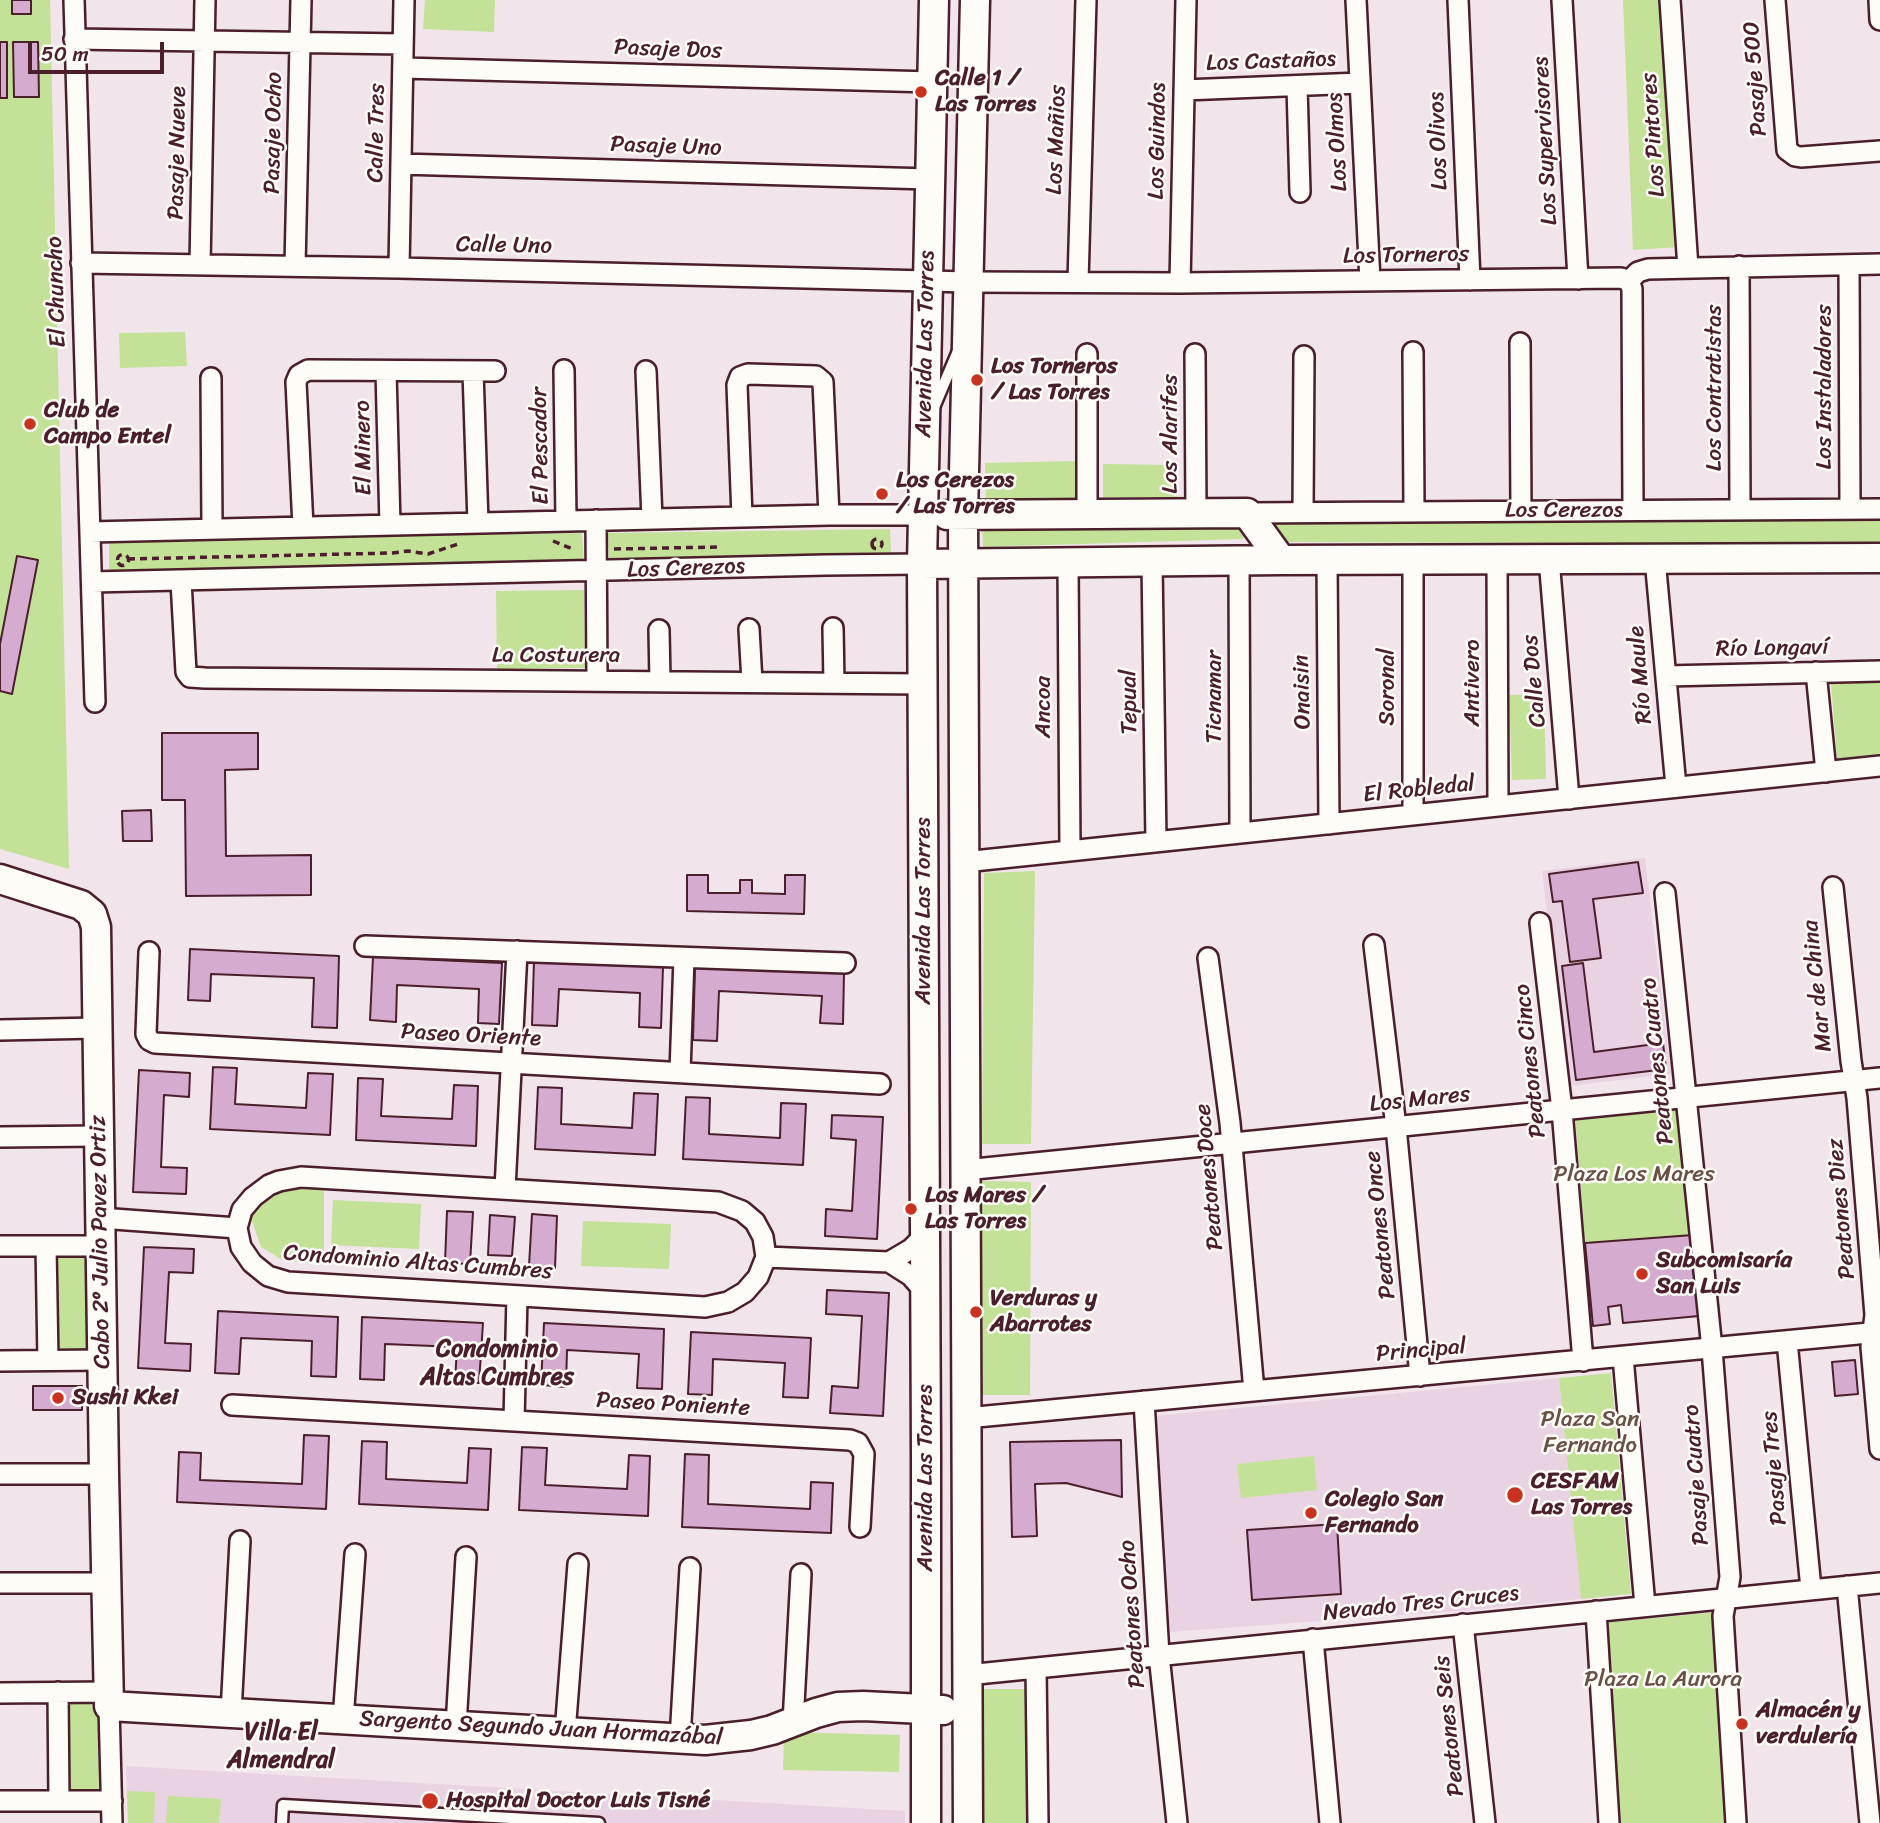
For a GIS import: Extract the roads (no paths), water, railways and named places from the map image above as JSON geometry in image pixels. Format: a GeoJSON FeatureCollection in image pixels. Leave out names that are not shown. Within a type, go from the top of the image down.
{"type":"FeatureCollection","features":[{"type":"Feature","properties":{"kind":"main road","name":"Avenida Las Torres"},"geometry":{"type":"LineString","coordinates":[[926,1823],[922,515],[934,0]]}},
{"type":"Feature","properties":{"kind":"main road","name":"Avenida Las Torres"},"geometry":{"type":"LineString","coordinates":[[968,1823],[963,515],[975,0]]}},
{"type":"Feature","properties":{"kind":"main road","name":"Los Cerezos"},"geometry":{"type":"LineString","coordinates":[[922,515],[1247,513]]}},
{"type":"Feature","properties":{"kind":"main road"},"geometry":{"type":"LineString","coordinates":[[1247,513],[1280,560]]}},
{"type":"Feature","properties":{"kind":"main road","name":"Los Cerezos"},"geometry":{"type":"LineString","coordinates":[[922,564],[1880,558]]}},
{"type":"Feature","properties":{"kind":"main road","name":"Cabo 2º Julio Pavez Ortiz"},"geometry":{"type":"LineString","coordinates":[[0,878],[81,905],[92,914],[96,927],[109,1699]]}},
{"type":"Feature","properties":{"kind":"main road"},"geometry":{"type":"LineString","coordinates":[[924,1136],[932,1130],[944,1127],[955,1130],[964,1138]]}},
{"type":"Feature","properties":{"kind":"main road"},"geometry":{"type":"LineString","coordinates":[[926,1454],[945,1461],[954,1460],[966,1453]]}},
{"type":"Feature","properties":{"kind":"main road","name":"Sargento Segundo Juan Hormazábal"},"geometry":{"type":"LineString","coordinates":[[109,1699],[231,1713],[705,1740],[740,1737],[772,1730],[826,1709],[851,1705],[968,1712]]}},
{"type":"Feature","properties":{"kind":"street","name":"El Chuncho"},"geometry":{"type":"LineString","coordinates":[[74,0],[92,582]]}},
{"type":"Feature","properties":{"kind":"street","name":"Pasaje Nueve"},"geometry":{"type":"LineString","coordinates":[[200,265],[205,0]]}},
{"type":"Feature","properties":{"kind":"street","name":"Pasaje Ocho"},"geometry":{"type":"LineString","coordinates":[[295,266],[301,0]]}},
{"type":"Feature","properties":{"kind":"street","name":"Calle Tres"},"geometry":{"type":"LineString","coordinates":[[399,268],[404,0]]}},
{"type":"Feature","properties":{"kind":"street","name":"Los Mañios"},"geometry":{"type":"LineString","coordinates":[[1077,282],[1086,0]]}},
{"type":"Feature","properties":{"kind":"street","name":"Los Guindos"},"geometry":{"type":"LineString","coordinates":[[1180,283],[1186,0]]}},
{"type":"Feature","properties":{"kind":"street","name":"Los Olmos"},"geometry":{"type":"LineString","coordinates":[[1356,0],[1370,281]]}},
{"type":"Feature","properties":{"kind":"street","name":"Los Olivos"},"geometry":{"type":"LineString","coordinates":[[1458,0],[1469,280]]}},
{"type":"Feature","properties":{"kind":"street","name":"Los Supervisores"},"geometry":{"type":"LineString","coordinates":[[1562,0],[1578,279]]}},
{"type":"Feature","properties":{"kind":"street","name":"Los Pintores"},"geometry":{"type":"LineString","coordinates":[[1670,0],[1688,268]]}},
{"type":"Feature","properties":{"kind":"street","name":"Pasaje 500"},"geometry":{"type":"LineString","coordinates":[[1775,0],[1785,144],[1790,154],[1801,157],[1880,151]]}},
{"type":"Feature","properties":{"kind":"street"},"geometry":{"type":"LineString","coordinates":[[1879,0],[1880,20]]}},
{"type":"Feature","properties":{"kind":"street"},"geometry":{"type":"LineString","coordinates":[[74,39],[403,44]]}},
{"type":"Feature","properties":{"kind":"street","name":"Pasaje Dos"},"geometry":{"type":"LineString","coordinates":[[403,68],[932,82]]}},
{"type":"Feature","properties":{"kind":"street","name":"Los Castaños"},"geometry":{"type":"LineString","coordinates":[[1184,90],[1360,83]]}},
{"type":"Feature","properties":{"kind":"street"},"geometry":{"type":"LineString","coordinates":[[1297,86],[1300,192]]}},
{"type":"Feature","properties":{"kind":"street","name":"Pasaje Uno"},"geometry":{"type":"LineString","coordinates":[[401,164],[929,178]]}},
{"type":"Feature","properties":{"kind":"street","name":"Calle Uno"},"geometry":{"type":"LineString","coordinates":[[81,263],[927,280]]}},
{"type":"Feature","properties":{"kind":"street","name":"Los Torneros"},"geometry":{"type":"LineString","coordinates":[[927,280],[1180,283],[1621,278],[1629,281],[1643,270],[1880,264]]}},
{"type":"Feature","properties":{"kind":"street","name":"Los Instaladores"},"geometry":{"type":"LineString","coordinates":[[1849,265],[1850,509]]}},
{"type":"Feature","properties":{"kind":"street","name":"Los Contratistas"},"geometry":{"type":"LineString","coordinates":[[1739,266],[1740,509]]}},
{"type":"Feature","properties":{"kind":"street"},"geometry":{"type":"LineString","coordinates":[[1629,281],[1632,289],[1633,510]]}},
{"type":"Feature","properties":{"kind":"street"},"geometry":{"type":"LineString","coordinates":[[1520,343],[1521,511]]}},
{"type":"Feature","properties":{"kind":"street"},"geometry":{"type":"LineString","coordinates":[[1413,352],[1414,512]]}},
{"type":"Feature","properties":{"kind":"street"},"geometry":{"type":"LineString","coordinates":[[1087,354],[1087,514]]}},
{"type":"Feature","properties":{"kind":"street","name":"Los Alarifes"},"geometry":{"type":"LineString","coordinates":[[1195,354],[1196,513]]}},
{"type":"Feature","properties":{"kind":"street"},"geometry":{"type":"LineString","coordinates":[[1303,512],[1304,356]]}},
{"type":"Feature","properties":{"kind":"street"},"geometry":{"type":"LineString","coordinates":[[303,527],[297,378],[303,372],[495,370]]}},
{"type":"Feature","properties":{"kind":"street","name":"El Pescador"},"geometry":{"type":"LineString","coordinates":[[564,370],[566,521]]}},
{"type":"Feature","properties":{"kind":"street","name":"El Minero"},"geometry":{"type":"LineString","coordinates":[[386,371],[390,525]]}},
{"type":"Feature","properties":{"kind":"street"},"geometry":{"type":"LineString","coordinates":[[473,371],[478,523]]}},
{"type":"Feature","properties":{"kind":"street"},"geometry":{"type":"LineString","coordinates":[[646,371],[652,519]]}},
{"type":"Feature","properties":{"kind":"street"},"geometry":{"type":"LineString","coordinates":[[742,517],[737,385],[740,377],[748,374],[816,376],[823,382],[829,515]]}},
{"type":"Feature","properties":{"kind":"street"},"geometry":{"type":"LineString","coordinates":[[211,378],[212,529]]}},
{"type":"Feature","properties":{"kind":"street","name":"Los Cerezos"},"geometry":{"type":"LineString","coordinates":[[1247,513],[1880,509]]}},
{"type":"Feature","properties":{"kind":"street","name":"Los Cerezos"},"geometry":{"type":"LineString","coordinates":[[90,532],[922,515]]}},
{"type":"Feature","properties":{"kind":"street"},"geometry":{"type":"LineString","coordinates":[[596,520],[597,680]]}},
{"type":"Feature","properties":{"kind":"street","name":"Antivero"},"geometry":{"type":"LineString","coordinates":[[1497,559],[1499,806]]}},
{"type":"Feature","properties":{"kind":"street","name":"Calle Dos"},"geometry":{"type":"LineString","coordinates":[[1549,559],[1569,799]]}},
{"type":"Feature","properties":{"kind":"street","name":"Río Maule"},"geometry":{"type":"LineString","coordinates":[[1655,559],[1676,787]]}},
{"type":"Feature","properties":{"kind":"street","name":"Onaisin"},"geometry":{"type":"LineString","coordinates":[[1326,560],[1329,824]]}},
{"type":"Feature","properties":{"kind":"street","name":"Soronal"},"geometry":{"type":"LineString","coordinates":[[1413,560],[1413,815]]}},
{"type":"Feature","properties":{"kind":"street","name":"Ticnamar"},"geometry":{"type":"LineString","coordinates":[[1239,561],[1240,833]]}},
{"type":"Feature","properties":{"kind":"street","name":"Tepual"},"geometry":{"type":"LineString","coordinates":[[1152,562],[1156,842]]}},
{"type":"Feature","properties":{"kind":"street","name":"Ancoa"},"geometry":{"type":"LineString","coordinates":[[1068,563],[1070,851]]}},
{"type":"Feature","properties":{"kind":"street","name":"Los Cerezos"},"geometry":{"type":"LineString","coordinates":[[92,582],[922,564]]}},
{"type":"Feature","properties":{"kind":"street","name":"La Costurera"},"geometry":{"type":"LineString","coordinates":[[181,580],[186,672],[190,677],[922,684]]}},
{"type":"Feature","properties":{"kind":"street"},"geometry":{"type":"LineString","coordinates":[[92,582],[95,702]]}},
{"type":"Feature","properties":{"kind":"street"},"geometry":{"type":"LineString","coordinates":[[833,628],[834,683]]}},
{"type":"Feature","properties":{"kind":"street"},"geometry":{"type":"LineString","coordinates":[[749,629],[752,682]]}},
{"type":"Feature","properties":{"kind":"street"},"geometry":{"type":"LineString","coordinates":[[659,631],[660,681]]}},
{"type":"Feature","properties":{"kind":"street","name":"Río Longaví"},"geometry":{"type":"LineString","coordinates":[[1666,676],[1880,671]]}},
{"type":"Feature","properties":{"kind":"street"},"geometry":{"type":"LineString","coordinates":[[1816,672],[1826,772]]}},
{"type":"Feature","properties":{"kind":"street","name":"El Robledal"},"geometry":{"type":"LineString","coordinates":[[964,862],[1880,766]]}},
{"type":"Feature","properties":{"kind":"street","name":"Mar de China"},"geometry":{"type":"LineString","coordinates":[[1833,887],[1854,1081]]}},
{"type":"Feature","properties":{"kind":"street","name":"Peatones Cuatro"},"geometry":{"type":"LineString","coordinates":[[1665,893],[1712,1349]]}},
{"type":"Feature","properties":{"kind":"street","name":"Peatones Cinco"},"geometry":{"type":"LineString","coordinates":[[1540,923],[1562,1110],[1583,1361]]}},
{"type":"Feature","properties":{"kind":"street","name":"Peatones Once"},"geometry":{"type":"LineString","coordinates":[[1374,945],[1396,1127],[1420,1376]]}},
{"type":"Feature","properties":{"kind":"street"},"geometry":{"type":"LineString","coordinates":[[365,946],[845,963]]}},
{"type":"Feature","properties":{"kind":"street"},"geometry":{"type":"LineString","coordinates":[[505,1189],[517,951]]}},
{"type":"Feature","properties":{"kind":"street","name":"Paseo Oriente"},"geometry":{"type":"LineString","coordinates":[[149,952],[146,1034],[152,1042],[880,1084]]}},
{"type":"Feature","properties":{"kind":"street"},"geometry":{"type":"LineString","coordinates":[[680,1072],[684,958]]}},
{"type":"Feature","properties":{"kind":"street","name":"Peatones Doce"},"geometry":{"type":"LineString","coordinates":[[1208,958],[1228,1100],[1254,1391]]}},
{"type":"Feature","properties":{"kind":"street"},"geometry":{"type":"LineString","coordinates":[[0,1030],[97,1028]]}},
{"type":"Feature","properties":{"kind":"street","name":"Los Mares"},"geometry":{"type":"LineString","coordinates":[[965,1170],[1880,1078]]}},
{"type":"Feature","properties":{"kind":"street","name":"Peatones Diez"},"geometry":{"type":"LineString","coordinates":[[1854,1081],[1876,1333]]}},
{"type":"Feature","properties":{"kind":"street"},"geometry":{"type":"LineString","coordinates":[[0,1137],[99,1136]]}},
{"type":"Feature","properties":{"kind":"street"},"geometry":{"type":"LineString","coordinates":[[0,1246],[46,1246],[100,1232],[237,1228],[242,1210],[253,1197],[269,1185],[301,1177],[718,1202],[742,1212],[755,1222],[763,1237],[766,1257],[889,1262],[911,1276],[925,1292]]}},
{"type":"Feature","properties":{"kind":"street","name":"Condominio Altas Cumbres"},"geometry":{"type":"LineString","coordinates":[[237,1228],[241,1247],[252,1264],[268,1276],[288,1282],[693,1307],[716,1306],[737,1298],[752,1286],[766,1257]]}},
{"type":"Feature","properties":{"kind":"street"},"geometry":{"type":"LineString","coordinates":[[889,1262],[911,1249],[925,1236]]}},
{"type":"Feature","properties":{"kind":"street"},"geometry":{"type":"LineString","coordinates":[[46,1246],[48,1360]]}},
{"type":"Feature","properties":{"kind":"street"},"geometry":{"type":"LineString","coordinates":[[514,1421],[517,1296]]}},
{"type":"Feature","properties":{"kind":"street"},"geometry":{"type":"LineString","coordinates":[[1876,1333],[1871,1347],[1880,1449]]}},
{"type":"Feature","properties":{"kind":"street","name":"Principal"},"geometry":{"type":"LineString","coordinates":[[966,1418],[1876,1333]]}},
{"type":"Feature","properties":{"kind":"street","name":"Pasaje Tres"},"geometry":{"type":"LineString","coordinates":[[1787,1341],[1811,1589]]}},
{"type":"Feature","properties":{"kind":"street","name":"Pasaje Cuatro"},"geometry":{"type":"LineString","coordinates":[[1712,1349],[1730,1577],[1726,1597]]}},
{"type":"Feature","properties":{"kind":"street"},"geometry":{"type":"LineString","coordinates":[[1623,1357],[1645,1606]]}},
{"type":"Feature","properties":{"kind":"street"},"geometry":{"type":"LineString","coordinates":[[0,1361],[102,1360]]}},
{"type":"Feature","properties":{"kind":"street","name":"Peatones Ocho"},"geometry":{"type":"LineString","coordinates":[[1144,1401],[1160,1655],[1177,1823]]}},
{"type":"Feature","properties":{"kind":"street","name":"Paseo Poniente"},"geometry":{"type":"LineString","coordinates":[[232,1405],[854,1441],[861,1446],[864,1454],[860,1527]]}},
{"type":"Feature","properties":{"kind":"street"},"geometry":{"type":"LineString","coordinates":[[0,1474],[104,1474]]}},
{"type":"Feature","properties":{"kind":"street"},"geometry":{"type":"LineString","coordinates":[[231,1713],[240,1541]]}},
{"type":"Feature","properties":{"kind":"street"},"geometry":{"type":"LineString","coordinates":[[342,1720],[355,1554]]}},
{"type":"Feature","properties":{"kind":"street"},"geometry":{"type":"LineString","coordinates":[[456,1726],[467,1557]]}},
{"type":"Feature","properties":{"kind":"street"},"geometry":{"type":"LineString","coordinates":[[565,1733],[578,1564]]}},
{"type":"Feature","properties":{"kind":"street"},"geometry":{"type":"LineString","coordinates":[[680,1739],[690,1567]]}},
{"type":"Feature","properties":{"kind":"street"},"geometry":{"type":"LineString","coordinates":[[793,1723],[800,1574]]}},
{"type":"Feature","properties":{"kind":"street"},"geometry":{"type":"LineString","coordinates":[[0,1583],[106,1583]]}},
{"type":"Feature","properties":{"kind":"street","name":"Nevado Tres Cruces"},"geometry":{"type":"LineString","coordinates":[[967,1675],[1880,1583]]}},
{"type":"Feature","properties":{"kind":"street"},"geometry":{"type":"LineString","coordinates":[[1847,1586],[1870,1823]]}},
{"type":"Feature","properties":{"kind":"street"},"geometry":{"type":"LineString","coordinates":[[1726,1597],[1723,1616],[1736,1823]]}},
{"type":"Feature","properties":{"kind":"street"},"geometry":{"type":"LineString","coordinates":[[1596,1611],[1609,1823]]}},
{"type":"Feature","properties":{"kind":"street","name":"Peatones Seis"},"geometry":{"type":"LineString","coordinates":[[1463,1624],[1485,1823]]}},
{"type":"Feature","properties":{"kind":"street"},"geometry":{"type":"LineString","coordinates":[[1313,1639],[1330,1823]]}},
{"type":"Feature","properties":{"kind":"street"},"geometry":{"type":"LineString","coordinates":[[1036,1668],[1038,1823]]}},
{"type":"Feature","properties":{"kind":"street"},"geometry":{"type":"LineString","coordinates":[[0,1693],[58,1692],[109,1699]]}},
{"type":"Feature","properties":{"kind":"street"},"geometry":{"type":"LineString","coordinates":[[58,1692],[59,1801]]}},
{"type":"Feature","properties":{"kind":"street","name":"Cabo 2º Julio Pavez Ortiz"},"geometry":{"type":"LineString","coordinates":[[109,1699],[112,1823]]}},
{"type":"Feature","properties":{"kind":"street"},"geometry":{"type":"LineString","coordinates":[[0,1801],[112,1801]]}},
{"type":"Feature","properties":{"kind":"lane"},"geometry":{"type":"LineString","coordinates":[[925,431],[967,328]]}},
{"type":"Feature","properties":{"kind":"lane"},"geometry":{"type":"LineString","coordinates":[[282,1823],[283,1805],[599,1823]]}},
{"type":"Feature","properties":{"kind":"place","name":"Calle 1 / Las Torres"},"geometry":{"type":"Point","coordinates":[921,92]}},
{"type":"Feature","properties":{"kind":"place","name":"Los Torneros / Las Torres"},"geometry":{"type":"Point","coordinates":[977,380]}},
{"type":"Feature","properties":{"kind":"place","name":"Club de Campo Entel"},"geometry":{"type":"Point","coordinates":[30,424]}},
{"type":"Feature","properties":{"kind":"place","name":"Los Cerezos / Las Torres"},"geometry":{"type":"Point","coordinates":[882,494]}},
{"type":"Feature","properties":{"kind":"place","name":"Los Mares / Las Torres"},"geometry":{"type":"Point","coordinates":[911,1209]}},
{"type":"Feature","properties":{"kind":"place","name":"Subcomisaría San Luis"},"geometry":{"type":"Point","coordinates":[1642,1274]}},
{"type":"Feature","properties":{"kind":"place","name":"Verduras y Abarrotes"},"geometry":{"type":"Point","coordinates":[976,1312]}},
{"type":"Feature","properties":{"kind":"place","name":"Sushi Kkei"},"geometry":{"type":"Point","coordinates":[58,1398]}},
{"type":"Feature","properties":{"kind":"place","name":"CESFAM Las Torres"},"geometry":{"type":"Point","coordinates":[1515,1495]}},
{"type":"Feature","properties":{"kind":"place","name":"Colegio San Fernando"},"geometry":{"type":"Point","coordinates":[1311,1513]}},
{"type":"Feature","properties":{"kind":"place","name":"Almacén y verdulería"},"geometry":{"type":"Point","coordinates":[1742,1724]}},
{"type":"Feature","properties":{"kind":"place","name":"Hospital Doctor Luis Tisné"},"geometry":{"type":"Point","coordinates":[430,1801]}},
{"type":"Feature","properties":{"kind":"district","name":"Condominio Altas Cumbres"},"geometry":{"type":"Point","coordinates":[497,1364]}},
{"type":"Feature","properties":{"kind":"district","name":"Villa El Almendral"},"geometry":{"type":"Point","coordinates":[281,1747]}},
{"type":"Feature","properties":{"kind":"park label","name":"Plaza Los Mares"},"geometry":{"type":"Point","coordinates":[1634,1175]}},
{"type":"Feature","properties":{"kind":"park label","name":"Plaza San Fernando"},"geometry":{"type":"Point","coordinates":[1590,1433]}},
{"type":"Feature","properties":{"kind":"park label","name":"Plaza La Aurora"},"geometry":{"type":"Point","coordinates":[1663,1680]}}]}
